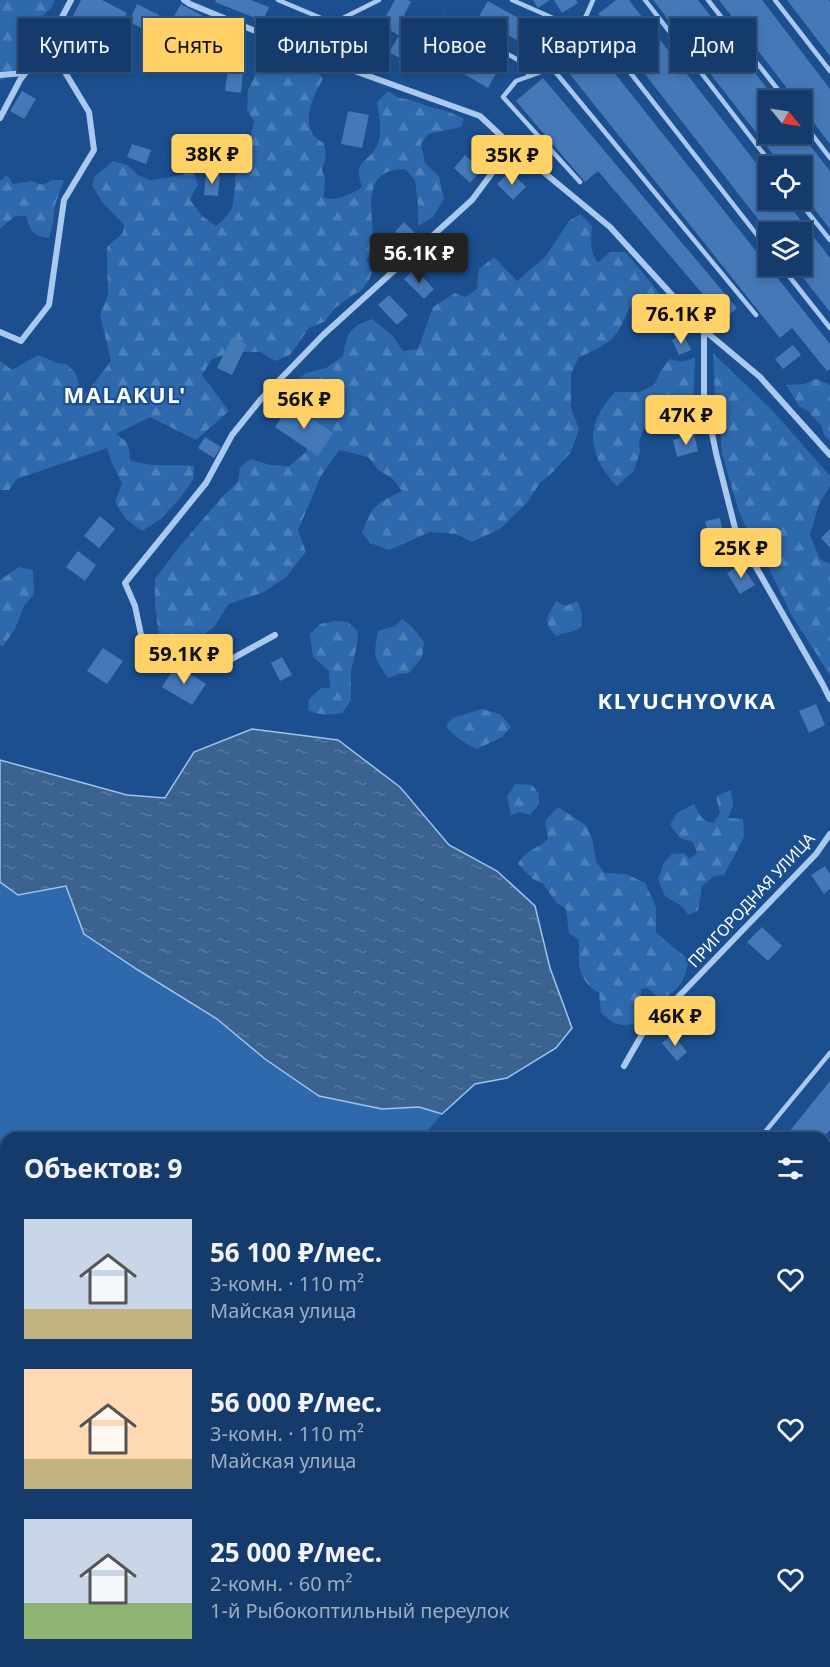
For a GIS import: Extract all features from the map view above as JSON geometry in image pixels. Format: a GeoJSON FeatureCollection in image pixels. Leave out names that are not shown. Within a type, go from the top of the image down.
{"type":"FeatureCollection","features":[{"type":"Feature","properties":{"kind":"street"},"geometry":{"type":"LineString","coordinates":[[62,18],[71,0]]}},
{"type":"Feature","properties":{"kind":"street"},"geometry":{"type":"LineString","coordinates":[[184,0],[335,64],[480,116],[512,146],[610,227],[704,330],[760,377],[830,454]]}},
{"type":"Feature","properties":{"kind":"street"},"geometry":{"type":"LineString","coordinates":[[0,332],[21,340],[49,305],[64,200],[94,150],[89,112],[65,72]]}},
{"type":"Feature","properties":{"kind":"street"},"geometry":{"type":"LineString","coordinates":[[0,75],[25,73]]}},
{"type":"Feature","properties":{"kind":"street"},"geometry":{"type":"LineString","coordinates":[[0,118],[25,73]]}},
{"type":"Feature","properties":{"kind":"street"},"geometry":{"type":"LineString","coordinates":[[275,635],[217,667],[143,644],[135,606],[125,583],[206,483],[232,435],[261,399],[323,335],[472,200],[512,146]]}},
{"type":"Feature","properties":{"kind":"street"},"geometry":{"type":"LineString","coordinates":[[704,330],[704,394],[736,532],[830,699]]}},
{"type":"Feature","properties":{"kind":"street","name":"ПРИГОРОДНАЯ УЛИЦА"},"geometry":{"type":"LineString","coordinates":[[624,1066],[644,1031],[816,854],[830,834]]}},
{"type":"Feature","properties":{"kind":"lane"},"geometry":{"type":"LineString","coordinates":[[278,0],[333,23],[379,0]]}},
{"type":"Feature","properties":{"kind":"lane"},"geometry":{"type":"LineString","coordinates":[[512,0],[553,18]]}},
{"type":"Feature","properties":{"kind":"lane"},"geometry":{"type":"LineString","coordinates":[[592,0],[586,16],[758,236]]}},
{"type":"Feature","properties":{"kind":"lane"},"geometry":{"type":"LineString","coordinates":[[645,0],[765,156]]}},
{"type":"Feature","properties":{"kind":"lane"},"geometry":{"type":"LineString","coordinates":[[708,0],[778,90]]}},
{"type":"Feature","properties":{"kind":"lane"},"geometry":{"type":"LineString","coordinates":[[775,0],[830,71]]}},
{"type":"Feature","properties":{"kind":"lane"},"geometry":{"type":"LineString","coordinates":[[507,54],[520,61],[530,76]]}},
{"type":"Feature","properties":{"kind":"lane"},"geometry":{"type":"LineString","coordinates":[[541,72],[516,81],[503,97],[580,182]]}},
{"type":"Feature","properties":{"kind":"lane"},"geometry":{"type":"LineString","coordinates":[[555,72],[756,315]]}},
{"type":"Feature","properties":{"kind":"lane"},"geometry":{"type":"LineString","coordinates":[[812,134],[830,158]]}},
{"type":"Feature","properties":{"kind":"lane"},"geometry":{"type":"LineString","coordinates":[[806,210],[830,240]]}},
{"type":"Feature","properties":{"kind":"lane"},"geometry":{"type":"LineString","coordinates":[[789,276],[830,328]]}},
{"type":"Feature","properties":{"kind":"lane"},"geometry":{"type":"LineString","coordinates":[[765,1132],[830,1053]]}},
{"type":"Feature","properties":{"kind":"green space"},"geometry":{"type":"Polygon","coordinates":[[[0,0],[55,0],[51,8],[40,18],[18,18],[18,66],[0,81],[0,0]]]}},
{"type":"Feature","properties":{"kind":"green space"},"geometry":{"type":"Polygon","coordinates":[[[256,72],[316,72],[323,78],[313,98],[309,120],[313,134],[324,144],[326,156],[322,170],[325,179],[324,198],[344,197],[362,187],[359,177],[360,166],[374,151],[380,135],[377,102],[388,91],[399,98],[447,111],[464,119],[461,127],[428,134],[421,144],[425,163],[439,176],[444,199],[433,217],[418,226],[415,180],[405,169],[390,171],[380,177],[374,186],[372,197],[372,248],[366,261],[374,267],[361,291],[335,308],[324,322],[309,328],[290,355],[275,361],[260,352],[234,352],[212,359],[202,375],[229,411],[196,440],[150,417],[116,434],[127,444],[130,460],[153,465],[194,466],[193,480],[180,498],[162,518],[142,531],[125,518],[115,502],[122,483],[107,448],[17,479],[9,490],[0,490],[0,361],[12,370],[38,355],[57,363],[66,364],[75,372],[80,387],[76,407],[111,361],[100,315],[108,295],[107,247],[123,233],[124,225],[103,203],[92,185],[95,176],[113,161],[127,165],[138,175],[150,180],[193,171],[198,184],[190,200],[202,216],[216,226],[232,209],[238,164],[249,144],[254,121],[247,111],[248,90],[256,72]]]}},
{"type":"Feature","properties":{"kind":"green space"},"geometry":{"type":"Polygon","coordinates":[[[7,175],[13,184],[32,181],[42,184],[51,180],[64,180],[55,205],[49,238],[33,232],[26,216],[15,216],[0,229],[0,181],[7,175]]]}},
{"type":"Feature","properties":{"kind":"green space"},"geometry":{"type":"Polygon","coordinates":[[[580,214],[592,226],[592,250],[598,263],[610,252],[625,252],[674,310],[674,317],[643,313],[632,305],[618,332],[609,341],[598,349],[579,357],[571,374],[571,408],[579,429],[571,452],[540,483],[527,503],[500,529],[472,542],[456,534],[430,532],[389,550],[370,543],[362,533],[376,506],[402,491],[392,478],[378,470],[368,457],[339,450],[321,476],[298,530],[306,552],[286,577],[264,592],[229,604],[213,628],[191,642],[171,647],[159,636],[155,605],[155,579],[180,546],[238,482],[240,467],[251,459],[270,465],[289,466],[306,452],[312,433],[290,404],[290,385],[306,373],[326,368],[343,356],[346,341],[354,328],[372,319],[392,335],[403,351],[418,349],[433,307],[455,293],[465,297],[477,289],[479,269],[494,257],[517,281],[546,256],[569,221],[580,214]]]}},
{"type":"Feature","properties":{"kind":"green space"},"geometry":{"type":"Polygon","coordinates":[[[713,353],[773,411],[830,476],[830,486],[819,504],[810,535],[820,559],[830,564],[830,675],[792,616],[738,509],[722,454],[715,401],[713,353]]]}},
{"type":"Feature","properties":{"kind":"green space"},"geometry":{"type":"Polygon","coordinates":[[[695,357],[693,407],[670,428],[665,418],[655,418],[645,426],[639,441],[640,452],[634,471],[617,486],[600,463],[593,439],[598,416],[605,404],[615,392],[640,392],[654,385],[661,370],[670,359],[683,361],[695,357]]]}},
{"type":"Feature","properties":{"kind":"green space"},"geometry":{"type":"Polygon","coordinates":[[[816,379],[830,385],[830,441],[809,412],[799,406],[786,385],[804,384],[816,379]]]}},
{"type":"Feature","properties":{"kind":"green space"},"geometry":{"type":"Polygon","coordinates":[[[19,567],[33,570],[34,594],[24,606],[15,629],[3,646],[0,645],[0,580],[19,567]]]}},
{"type":"Feature","properties":{"kind":"green space"},"geometry":{"type":"Polygon","coordinates":[[[556,601],[565,606],[578,601],[582,615],[581,627],[556,636],[549,627],[547,619],[556,601]]]}},
{"type":"Feature","properties":{"kind":"green space"},"geometry":{"type":"Polygon","coordinates":[[[402,619],[424,642],[422,657],[409,673],[388,678],[376,656],[378,631],[395,626],[402,619]]]}},
{"type":"Feature","properties":{"kind":"green space"},"geometry":{"type":"Polygon","coordinates":[[[335,621],[348,622],[358,632],[351,671],[351,700],[342,713],[329,715],[308,710],[309,699],[321,688],[330,688],[329,671],[313,657],[310,634],[320,624],[335,621]]]}},
{"type":"Feature","properties":{"kind":"green space"},"geometry":{"type":"Polygon","coordinates":[[[482,709],[500,714],[511,727],[502,737],[477,749],[460,739],[446,726],[452,718],[482,709]]]}},
{"type":"Feature","properties":{"kind":"green space"},"geometry":{"type":"Polygon","coordinates":[[[515,784],[532,785],[539,794],[539,804],[530,815],[520,812],[511,815],[507,797],[515,784]]]}},
{"type":"Feature","properties":{"kind":"green space"},"geometry":{"type":"Polygon","coordinates":[[[731,790],[733,805],[728,818],[743,819],[744,837],[724,875],[714,876],[702,886],[698,911],[688,915],[683,907],[665,896],[658,879],[664,862],[672,854],[683,853],[690,859],[697,853],[693,842],[680,838],[670,825],[677,813],[694,804],[704,819],[714,823],[720,813],[716,796],[731,790]]]}},
{"type":"Feature","properties":{"kind":"green space"},"geometry":{"type":"Polygon","coordinates":[[[558,807],[587,826],[593,842],[596,862],[605,873],[626,874],[645,883],[656,907],[656,932],[688,959],[684,978],[666,997],[660,999],[647,988],[641,989],[641,1000],[649,1007],[640,1019],[632,1024],[616,1023],[601,1013],[599,993],[586,982],[580,970],[579,940],[569,933],[566,909],[556,902],[543,884],[533,879],[518,864],[528,852],[548,839],[545,821],[558,807]]]}},
{"type":"Feature","properties":{"kind":"green space"},"geometry":{"type":"Polygon","coordinates":[[[0,882],[18,895],[66,886],[84,934],[217,1019],[265,1059],[319,1095],[382,1109],[419,1107],[442,1114],[426,1132],[0,1132],[0,882]]]}},
{"type":"Feature","properties":{"kind":"water"},"geometry":{"type":"Polygon","coordinates":[[[252,729],[338,740],[400,787],[449,845],[497,871],[535,906],[550,968],[572,1028],[556,1048],[507,1078],[475,1084],[442,1114],[419,1107],[382,1109],[319,1096],[265,1059],[217,1019],[84,934],[66,886],[18,895],[0,882],[0,760],[127,795],[165,798],[194,752],[252,729]]]}},
{"type":"Feature","properties":{"kind":"building"},"geometry":{"type":"Polygon","coordinates":[[[81,0],[102,0],[127,13],[124,18],[72,18],[81,0]]]}},
{"type":"Feature","properties":{"kind":"building"},"geometry":{"type":"Polygon","coordinates":[[[216,0],[251,0],[269,7],[264,18],[256,18],[215,2],[216,0]]]}},
{"type":"Feature","properties":{"kind":"building"},"geometry":{"type":"Polygon","coordinates":[[[395,0],[411,2],[404,15],[409,18],[401,18],[401,37],[389,30],[389,18],[385,18],[395,0]]]}},
{"type":"Feature","properties":{"kind":"building"},"geometry":{"type":"Polygon","coordinates":[[[533,0],[550,0],[538,8],[533,0]]]}},
{"type":"Feature","properties":{"kind":"building"},"geometry":{"type":"Polygon","coordinates":[[[554,0],[576,0],[578,3],[562,13],[554,0]]]}},
{"type":"Feature","properties":{"kind":"building"},"geometry":{"type":"Polygon","coordinates":[[[616,0],[629,0],[643,18],[601,18],[598,14],[616,0]]]}},
{"type":"Feature","properties":{"kind":"building"},"geometry":{"type":"Polygon","coordinates":[[[653,0],[698,0],[712,18],[670,18],[670,22],[653,0]]]}},
{"type":"Feature","properties":{"kind":"building"},"geometry":{"type":"Polygon","coordinates":[[[719,0],[762,0],[830,89],[830,144],[812,120],[812,90],[788,90],[756,48],[756,18],[733,18],[719,0]]]}},
{"type":"Feature","properties":{"kind":"building"},"geometry":{"type":"Polygon","coordinates":[[[787,0],[829,0],[830,56],[787,0]]]}},
{"type":"Feature","properties":{"kind":"building"},"geometry":{"type":"Polygon","coordinates":[[[488,1],[519,18],[519,42],[507,35],[507,18],[478,18],[488,1]]]}},
{"type":"Feature","properties":{"kind":"building"},"geometry":{"type":"Polygon","coordinates":[[[137,4],[159,15],[157,18],[143,18],[143,29],[131,23],[137,4]]]}},
{"type":"Feature","properties":{"kind":"building"},"geometry":{"type":"Polygon","coordinates":[[[181,4],[207,18],[173,18],[181,4]]]}},
{"type":"Feature","properties":{"kind":"building"},"geometry":{"type":"Polygon","coordinates":[[[398,37],[401,39],[401,59],[389,52],[398,37]]]}},
{"type":"Feature","properties":{"kind":"building"},"geometry":{"type":"Polygon","coordinates":[[[658,37],[670,53],[670,72],[685,72],[758,165],[758,210],[793,210],[802,222],[760,222],[643,72],[658,72],[658,37]]]}},
{"type":"Feature","properties":{"kind":"building"},"geometry":{"type":"Polygon","coordinates":[[[228,72],[243,72],[241,93],[225,91],[228,72]]]}},
{"type":"Feature","properties":{"kind":"building"},"geometry":{"type":"Polygon","coordinates":[[[461,72],[497,72],[488,88],[461,72]]]}},
{"type":"Feature","properties":{"kind":"building"},"geometry":{"type":"Polygon","coordinates":[[[568,72],[614,72],[758,253],[758,276],[776,276],[830,344],[830,369],[827,371],[792,328],[780,338],[568,72]]]}},
{"type":"Feature","properties":{"kind":"building"},"geometry":{"type":"Polygon","coordinates":[[[709,72],[754,72],[768,90],[758,90],[758,135],[709,72]]]}},
{"type":"Feature","properties":{"kind":"building"},"geometry":{"type":"Polygon","coordinates":[[[543,78],[737,308],[724,319],[598,171],[585,182],[516,101],[543,78]]]}},
{"type":"Feature","properties":{"kind":"building"},"geometry":{"type":"Polygon","coordinates":[[[22,91],[36,99],[24,119],[10,111],[22,91]]]}},
{"type":"Feature","properties":{"kind":"building"},"geometry":{"type":"Polygon","coordinates":[[[348,111],[369,115],[362,148],[341,144],[348,111]]]}},
{"type":"Feature","properties":{"kind":"building"},"geometry":{"type":"Polygon","coordinates":[[[132,144],[151,150],[146,164],[127,157],[132,144]]]}},
{"type":"Feature","properties":{"kind":"building"},"geometry":{"type":"Polygon","coordinates":[[[765,144],[809,144],[830,171],[830,229],[812,206],[812,156],[774,156],[765,144]]]}},
{"type":"Feature","properties":{"kind":"building"},"geometry":{"type":"Polygon","coordinates":[[[465,155],[481,170],[470,183],[454,168],[465,155]]]}},
{"type":"Feature","properties":{"kind":"building"},"geometry":{"type":"Polygon","coordinates":[[[510,171],[526,187],[513,200],[497,184],[510,171]]]}},
{"type":"Feature","properties":{"kind":"building"},"geometry":{"type":"Polygon","coordinates":[[[206,174],[220,175],[218,196],[204,195],[206,174]]]}},
{"type":"Feature","properties":{"kind":"building"},"geometry":{"type":"Polygon","coordinates":[[[404,222],[419,237],[410,246],[395,232],[404,222]]]}},
{"type":"Feature","properties":{"kind":"building"},"geometry":{"type":"Polygon","coordinates":[[[812,235],[830,258],[830,312],[802,276],[812,276],[812,235]]]}},
{"type":"Feature","properties":{"kind":"building"},"geometry":{"type":"Polygon","coordinates":[[[447,240],[466,261],[458,268],[439,248],[447,240]]]}},
{"type":"Feature","properties":{"kind":"building"},"geometry":{"type":"Polygon","coordinates":[[[415,269],[434,289],[424,299],[404,279],[415,269]]]}},
{"type":"Feature","properties":{"kind":"building"},"geometry":{"type":"Polygon","coordinates":[[[389,295],[408,315],[397,325],[378,305],[389,295]]]}},
{"type":"Feature","properties":{"kind":"building"},"geometry":{"type":"Polygon","coordinates":[[[683,334],[691,350],[679,355],[672,340],[683,334]]]}},
{"type":"Feature","properties":{"kind":"building"},"geometry":{"type":"Polygon","coordinates":[[[232,337],[247,344],[232,375],[217,368],[232,337]]]}},
{"type":"Feature","properties":{"kind":"building"},"geometry":{"type":"Polygon","coordinates":[[[793,345],[801,355],[783,369],[775,359],[793,345]]]}},
{"type":"Feature","properties":{"kind":"building"},"geometry":{"type":"Polygon","coordinates":[[[290,404],[333,433],[318,456],[275,427],[290,404]]]}},
{"type":"Feature","properties":{"kind":"building"},"geometry":{"type":"Polygon","coordinates":[[[694,434],[698,451],[677,457],[673,440],[694,434]]]}},
{"type":"Feature","properties":{"kind":"building"},"geometry":{"type":"Polygon","coordinates":[[[205,437],[221,447],[214,458],[198,448],[205,437]]]}},
{"type":"Feature","properties":{"kind":"building"},"geometry":{"type":"Polygon","coordinates":[[[100,516],[115,529],[99,548],[84,536],[100,516]]]}},
{"type":"Feature","properties":{"kind":"building"},"geometry":{"type":"Polygon","coordinates":[[[720,518],[726,546],[712,549],[705,521],[720,518]]]}},
{"type":"Feature","properties":{"kind":"building"},"geometry":{"type":"Polygon","coordinates":[[[830,529],[830,548],[821,538],[830,529]]]}},
{"type":"Feature","properties":{"kind":"building"},"geometry":{"type":"Polygon","coordinates":[[[78,551],[96,565],[85,581],[66,567],[78,551]]]}},
{"type":"Feature","properties":{"kind":"building"},"geometry":{"type":"Polygon","coordinates":[[[741,564],[755,585],[740,594],[727,573],[741,564]]]}},
{"type":"Feature","properties":{"kind":"building"},"geometry":{"type":"Polygon","coordinates":[[[103,648],[123,661],[107,684],[87,671],[103,648]]]}},
{"type":"Feature","properties":{"kind":"building"},"geometry":{"type":"Polygon","coordinates":[[[282,657],[292,675],[280,681],[271,663],[282,657]]]}},
{"type":"Feature","properties":{"kind":"building"},"geometry":{"type":"Polygon","coordinates":[[[176,665],[206,684],[192,705],[162,687],[176,665]]]}},
{"type":"Feature","properties":{"kind":"building"},"geometry":{"type":"Polygon","coordinates":[[[816,704],[825,725],[809,733],[799,711],[816,704]]]}},
{"type":"Feature","properties":{"kind":"building"},"geometry":{"type":"Polygon","coordinates":[[[825,866],[830,874],[830,889],[824,894],[811,875],[825,866]]]}},
{"type":"Feature","properties":{"kind":"building"},"geometry":{"type":"Polygon","coordinates":[[[762,927],[782,946],[768,961],[747,942],[762,927]]]}},
{"type":"Feature","properties":{"kind":"building"},"geometry":{"type":"Polygon","coordinates":[[[673,1034],[687,1052],[677,1061],[662,1043],[673,1034]]]}},
{"type":"Feature","properties":{"kind":"building"},"geometry":{"type":"Polygon","coordinates":[[[830,1081],[830,1130],[828,1132],[789,1132],[830,1081]]]}},
{"type":"Feature","properties":{"kind":"district","name":"MALAKUL'"},"geometry":{"type":"Point","coordinates":[125,394]}},
{"type":"Feature","properties":{"kind":"district","name":"KLYUCHYOVKA"},"geometry":{"type":"Point","coordinates":[687,700]}}]}
